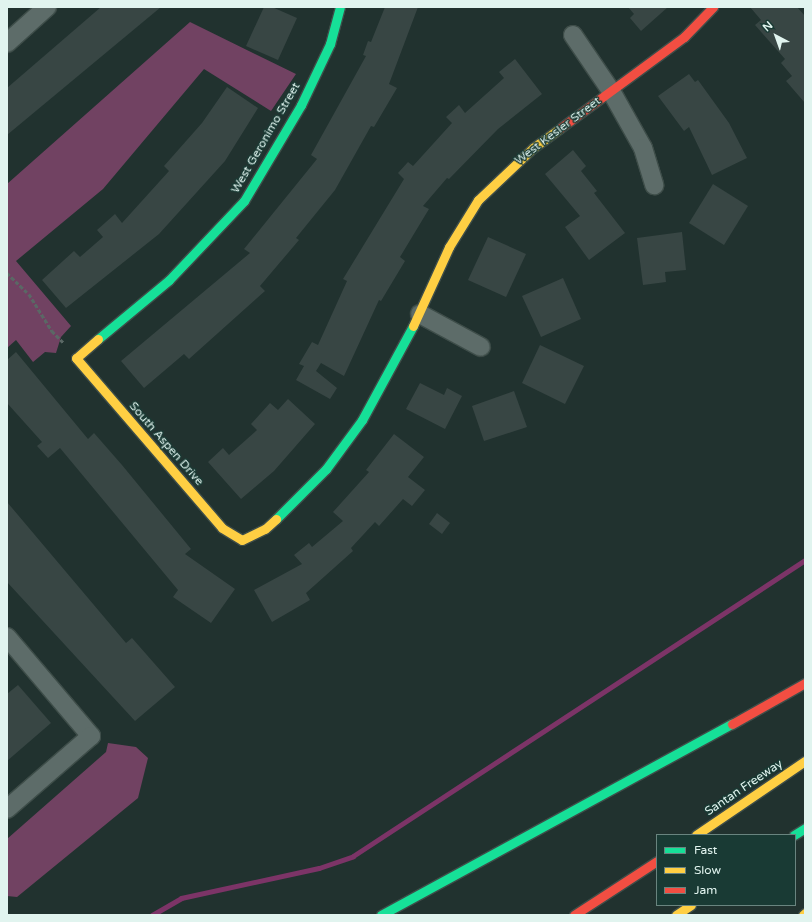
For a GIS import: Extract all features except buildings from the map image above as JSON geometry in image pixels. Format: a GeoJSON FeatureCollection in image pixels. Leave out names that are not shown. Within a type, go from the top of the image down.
{"type":"FeatureCollection","features":[{"type":"Feature","properties":{"kind":"main road","name":"West Geronimo Street"},"geometry":{"type":"LineString","coordinates":[[76,358],[169,280],[244,201],[301,105],[330,44],[340,7]]}},
{"type":"Feature","properties":{"kind":"main road","name":"West Kesler Street"},"geometry":{"type":"LineString","coordinates":[[242,540],[265,529],[326,469],[381,388],[420,314],[449,247],[478,200],[533,148],[684,37],[713,7]]}},
{"type":"Feature","properties":{"kind":"main road","name":"South Aspen Drive"},"geometry":{"type":"LineString","coordinates":[[76,358],[222,528],[242,540]]}},
{"type":"Feature","properties":{"kind":"main road"},"geometry":{"type":"LineString","coordinates":[[381,915],[621,787],[805,683]]}},
{"type":"Feature","properties":{"kind":"main road","name":"Santan Freeway"},"geometry":{"type":"LineString","coordinates":[[697,834],[805,761]]}},
{"type":"Feature","properties":{"kind":"main road"},"geometry":{"type":"LineString","coordinates":[[796,834],[805,828]]}},
{"type":"Feature","properties":{"kind":"main road"},"geometry":{"type":"LineString","coordinates":[[574,915],[656,862]]}},
{"type":"Feature","properties":{"kind":"main road"},"geometry":{"type":"LineString","coordinates":[[676,915],[690,906]]}},
{"type":"Feature","properties":{"kind":"street"},"geometry":{"type":"LineString","coordinates":[[7,43],[47,7]]}},
{"type":"Feature","properties":{"kind":"street","name":"West Kesler Street"},"geometry":{"type":"LineString","coordinates":[[573,35],[611,91]]}},
{"type":"Feature","properties":{"kind":"street"},"geometry":{"type":"LineString","coordinates":[[611,91],[643,148],[654,185]]}},
{"type":"Feature","properties":{"kind":"street"},"geometry":{"type":"LineString","coordinates":[[420,314],[481,348]]}},
{"type":"Feature","properties":{"kind":"street"},"geometry":{"type":"LineString","coordinates":[[7,637],[91,736],[7,809]]}},
{"type":"Feature","properties":{"kind":"path"},"geometry":{"type":"LineString","coordinates":[[7,273],[28,294],[52,331],[76,358]]}},
{"type":"Feature","properties":{"kind":"shaded area"},"geometry":{"type":"Polygon","coordinates":[[[190,22],[296,74],[271,111],[204,69],[103,189],[16,261],[71,326],[61,337],[56,353],[45,352],[33,362],[16,340],[7,348],[7,184],[190,22]]]}},
{"type":"Feature","properties":{"kind":"shaded area"},"geometry":{"type":"Polygon","coordinates":[[[108,743],[136,747],[148,758],[138,798],[17,897],[7,896],[7,839],[106,752],[108,743]]]}},
{"type":"Feature","properties":{"kind":"waterway"},"geometry":{"type":"LineString","coordinates":[[152,915],[181,898],[319,868],[353,856],[805,560]]}},
{"type":"Feature","properties":{"kind":"traffic: fast"},"geometry":{"type":"LineString","coordinates":[[98,339],[169,280],[244,201],[301,105],[330,44],[340,7]]}},
{"type":"Feature","properties":{"kind":"traffic: fast"},"geometry":{"type":"LineString","coordinates":[[276,519],[326,469],[362,420],[413,326]]}},
{"type":"Feature","properties":{"kind":"traffic: fast"},"geometry":{"type":"LineString","coordinates":[[381,915],[732,724]]}},
{"type":"Feature","properties":{"kind":"traffic: fast"},"geometry":{"type":"LineString","coordinates":[[796,834],[805,828]]}},
{"type":"Feature","properties":{"kind":"traffic: slow"},"geometry":{"type":"LineString","coordinates":[[413,326],[449,247],[478,200],[533,148],[559,129]]}},
{"type":"Feature","properties":{"kind":"traffic: slow"},"geometry":{"type":"LineString","coordinates":[[98,339],[76,358],[222,528],[242,540],[265,529],[276,519]]}},
{"type":"Feature","properties":{"kind":"traffic: slow"},"geometry":{"type":"LineString","coordinates":[[697,834],[805,761]]}},
{"type":"Feature","properties":{"kind":"traffic: slow"},"geometry":{"type":"LineString","coordinates":[[676,915],[690,906]]}},
{"type":"Feature","properties":{"kind":"traffic: jam"},"geometry":{"type":"LineString","coordinates":[[559,129],[684,37],[713,7]]}},
{"type":"Feature","properties":{"kind":"traffic: jam"},"geometry":{"type":"LineString","coordinates":[[732,724],[805,683]]}},
{"type":"Feature","properties":{"kind":"traffic: jam"},"geometry":{"type":"LineString","coordinates":[[574,915],[656,862]]}}]}
